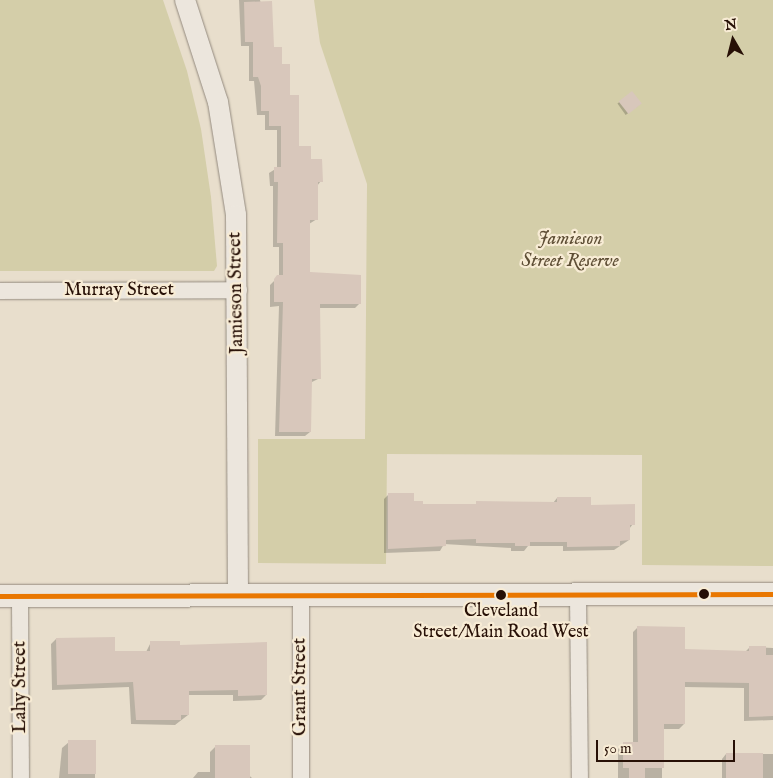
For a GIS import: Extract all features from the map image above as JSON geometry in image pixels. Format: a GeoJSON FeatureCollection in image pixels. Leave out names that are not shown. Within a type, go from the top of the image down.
{"type":"FeatureCollection","features":[{"type":"Feature","properties":{"kind":"main road"},"geometry":{"type":"LineString","coordinates":[[10,596],[773,594]]}},
{"type":"Feature","properties":{"kind":"street","name":"Jamieson Street"},"geometry":{"type":"LineString","coordinates":[[185,0],[209,68],[226,140],[236,215],[239,290],[238,594]]}},
{"type":"Feature","properties":{"kind":"street","name":"Murray Street"},"geometry":{"type":"LineString","coordinates":[[0,291],[239,290]]}},
{"type":"Feature","properties":{"kind":"street","name":"Grant Street"},"geometry":{"type":"LineString","coordinates":[[300,595],[301,778]]}},
{"type":"Feature","properties":{"kind":"street"},"geometry":{"type":"LineString","coordinates":[[578,595],[580,778]]}},
{"type":"Feature","properties":{"kind":"street","name":"Lahy Street"},"geometry":{"type":"LineString","coordinates":[[10,596],[21,778]]}},
{"type":"Feature","properties":{"kind":"green space"},"geometry":{"type":"Polygon","coordinates":[[[0,0],[163,0],[187,71],[201,129],[211,197],[217,266],[214,271],[0,271],[0,0]]]}},
{"type":"Feature","properties":{"kind":"green space","name":"Jamieson Street Reserve"},"geometry":{"type":"Polygon","coordinates":[[[314,0],[773,0],[773,566],[642,565],[642,455],[387,454],[386,564],[258,563],[258,439],[365,439],[367,184],[320,43],[314,0]]]}},
{"type":"Feature","properties":{"kind":"building"},"geometry":{"type":"Polygon","coordinates":[[[272,1],[274,47],[282,47],[282,64],[290,64],[290,95],[299,95],[299,146],[311,146],[311,159],[322,159],[323,182],[318,182],[318,220],[310,220],[310,272],[361,275],[361,304],[320,304],[321,379],[312,379],[311,432],[279,432],[283,302],[274,302],[274,279],[277,275],[283,275],[283,243],[277,243],[278,182],[274,182],[274,167],[281,167],[281,126],[269,126],[269,111],[261,111],[261,86],[258,77],[253,77],[253,42],[245,42],[244,2],[272,1]]]}},
{"type":"Feature","properties":{"kind":"building"},"geometry":{"type":"Polygon","coordinates":[[[632,91],[642,104],[628,114],[619,101],[632,91]]]}},
{"type":"Feature","properties":{"kind":"building"},"geometry":{"type":"Polygon","coordinates":[[[388,493],[414,493],[414,501],[423,501],[423,504],[476,504],[476,501],[557,502],[557,497],[591,497],[591,505],[635,504],[635,525],[630,525],[630,540],[620,541],[620,546],[567,547],[567,542],[530,542],[530,546],[515,546],[515,543],[476,543],[476,539],[446,540],[446,546],[388,549],[388,493]]]}},
{"type":"Feature","properties":{"kind":"building"},"geometry":{"type":"Polygon","coordinates":[[[637,626],[685,627],[685,649],[749,651],[749,646],[766,646],[766,655],[773,655],[773,716],[749,717],[749,683],[685,682],[685,724],[664,724],[664,768],[645,768],[645,778],[629,778],[629,768],[623,768],[623,742],[638,742],[637,626]]]}},
{"type":"Feature","properties":{"kind":"building"},"geometry":{"type":"Polygon","coordinates":[[[115,637],[115,651],[150,651],[150,641],[180,641],[180,645],[267,642],[267,695],[238,696],[238,690],[189,691],[189,715],[181,715],[181,720],[136,720],[133,682],[57,685],[56,638],[115,637]]]}},
{"type":"Feature","properties":{"kind":"building"},"geometry":{"type":"Polygon","coordinates":[[[68,740],[96,740],[96,774],[68,774],[68,740]]]}},
{"type":"Feature","properties":{"kind":"building"},"geometry":{"type":"Polygon","coordinates":[[[215,745],[250,745],[250,778],[215,778],[215,745]]]}},
{"type":"Feature","properties":{"kind":"building"},"geometry":{"type":"Polygon","coordinates":[[[726,753],[763,753],[763,778],[726,778],[726,753]]]}},
{"type":"Feature","properties":{"kind":"transit line"},"geometry":{"type":"LineString","coordinates":[[0,596],[773,594]]}},
{"type":"Feature","properties":{"kind":"place","name":"Cleveland Street/Main Road West"},"geometry":{"type":"Point","coordinates":[501,595]}}]}
